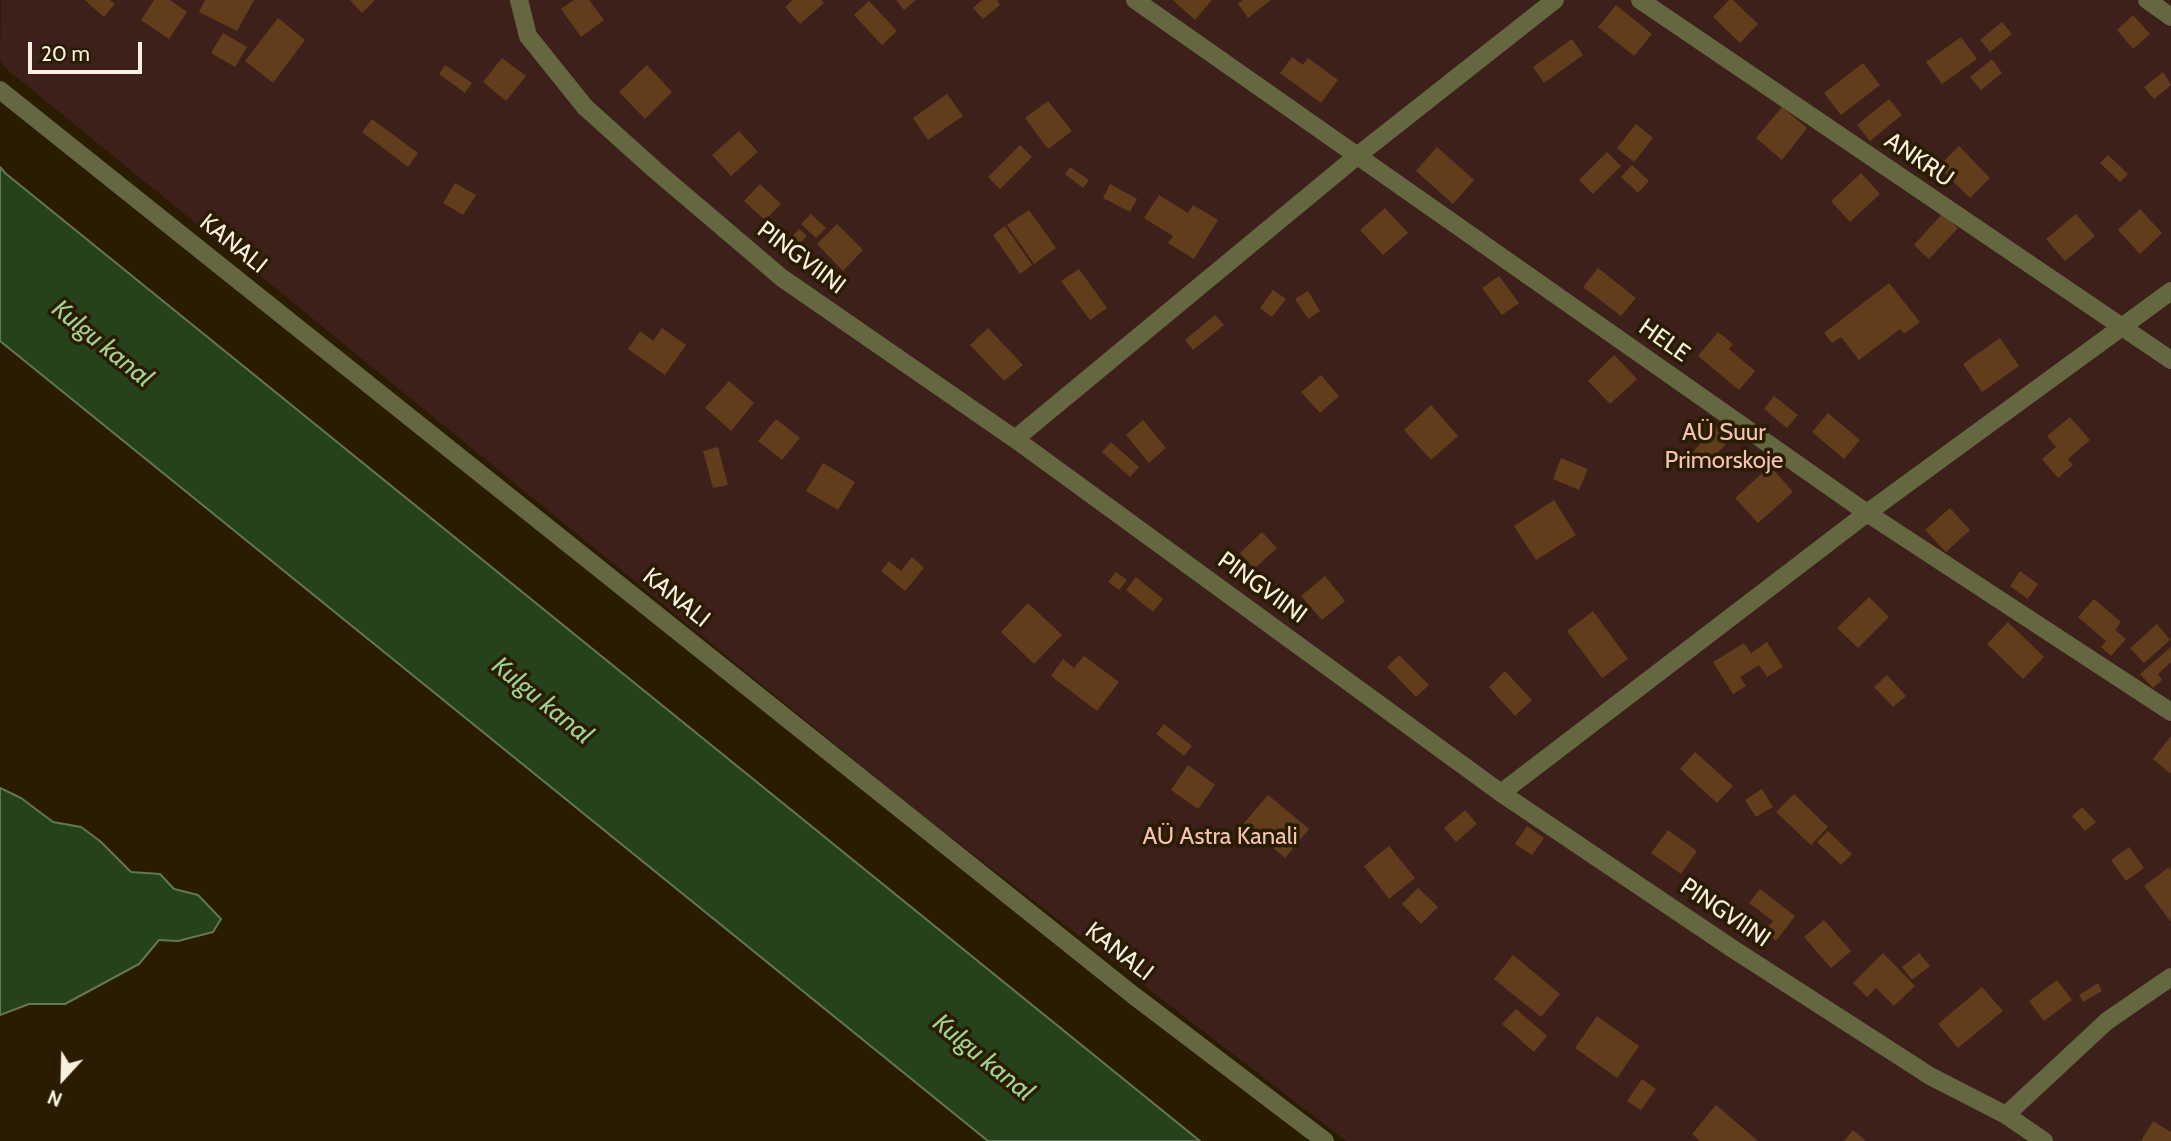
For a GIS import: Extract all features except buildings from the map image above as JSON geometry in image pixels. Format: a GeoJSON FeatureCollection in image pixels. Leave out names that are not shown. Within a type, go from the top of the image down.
{"type":"FeatureCollection","features":[{"type":"Feature","properties":{"kind":"street","name":"PINGVIINI"},"geometry":{"type":"LineString","coordinates":[[519,0],[528,36],[585,107],[782,278],[1015,439],[1501,793],[1918,1069],[2006,1115],[2044,1141]]}},
{"type":"Feature","properties":{"kind":"street","name":"HELE"},"geometry":{"type":"LineString","coordinates":[[1135,0],[1867,513],[2171,712]]}},
{"type":"Feature","properties":{"kind":"street"},"geometry":{"type":"LineString","coordinates":[[1015,439],[1357,156],[1555,0]]}},
{"type":"Feature","properties":{"kind":"street","name":"ANKRU"},"geometry":{"type":"LineString","coordinates":[[1640,0],[2171,360]]}},
{"type":"Feature","properties":{"kind":"street"},"geometry":{"type":"LineString","coordinates":[[2147,0],[2171,17]]}},
{"type":"Feature","properties":{"kind":"street","name":"KANALI"},"geometry":{"type":"LineString","coordinates":[[0,90],[1111,977],[1325,1141]]}},
{"type":"Feature","properties":{"kind":"street"},"geometry":{"type":"LineString","coordinates":[[1501,793],[1867,513],[2171,291]]}},
{"type":"Feature","properties":{"kind":"street"},"geometry":{"type":"LineString","coordinates":[[2006,1115],[2107,1021],[2171,977]]}},
{"type":"Feature","properties":{"kind":"green space","name":"AÜ Suur Primorskoje"},"geometry":{"type":"Polygon","coordinates":[[[1,0],[2171,0],[2171,1141],[1346,1141],[913,808],[4,67],[0,60],[1,0]]]}},
{"type":"Feature","properties":{"kind":"water","name":"Kulgu kanal"},"geometry":{"type":"Polygon","coordinates":[[[0,167],[1200,1141],[988,1141],[0,341],[0,167]]]}},
{"type":"Feature","properties":{"kind":"water"},"geometry":{"type":"Polygon","coordinates":[[[0,788],[21,798],[53,822],[81,827],[100,841],[131,872],[160,874],[174,889],[198,895],[221,919],[213,932],[178,941],[159,940],[139,964],[65,1004],[29,1004],[0,1015],[0,788]]]}},
{"type":"Feature","properties":{"kind":"park label","name":"AÜ Astra Kanali"},"geometry":{"type":"Point","coordinates":[1220,837]}}]}
